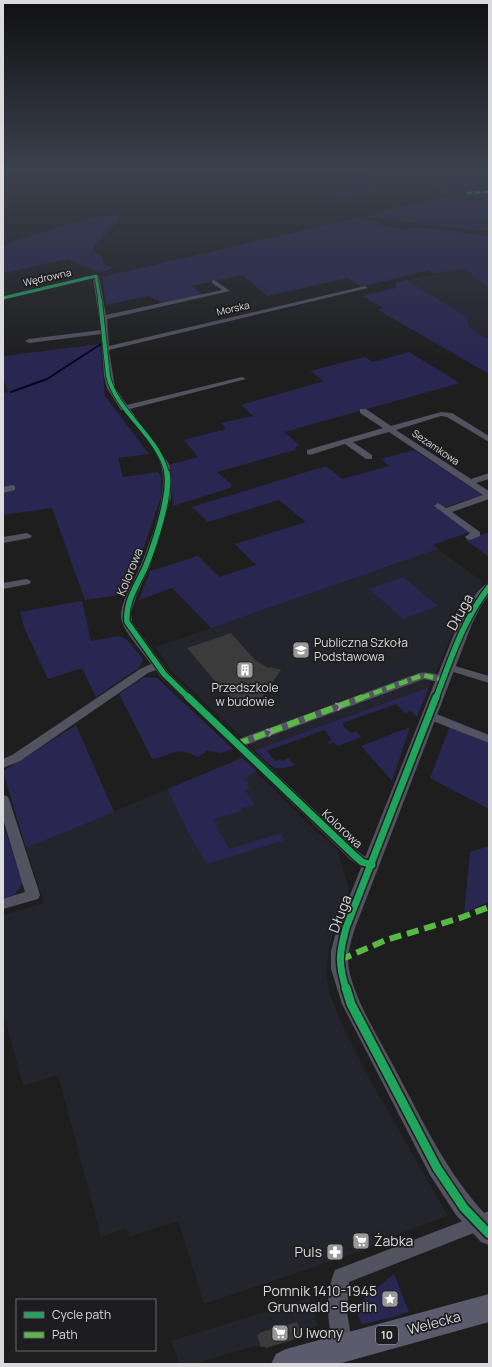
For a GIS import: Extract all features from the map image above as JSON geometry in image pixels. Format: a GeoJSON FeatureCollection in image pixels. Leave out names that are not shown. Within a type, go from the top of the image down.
{"type":"FeatureCollection","features":[{"type":"Feature","properties":{"kind":"main road","name":"Welecka"},"geometry":{"type":"LineString","coordinates":[[286,1364],[489,1308]]}},
{"type":"Feature","properties":{"kind":"street","name":"Wędrowna"},"geometry":{"type":"LineString","coordinates":[[3,298],[96,276]]}},
{"type":"Feature","properties":{"kind":"street","name":"Kolorowa"},"geometry":{"type":"LineString","coordinates":[[96,276],[103,318],[108,376],[111,388],[124,408],[154,446],[165,464],[168,479],[167,498],[156,537],[145,567],[132,594],[126,613],[128,622],[158,665],[237,744],[355,856],[362,862],[372,865]]}},
{"type":"Feature","properties":{"kind":"street"},"geometry":{"type":"LineString","coordinates":[[103,318],[227,292],[214,282]]}},
{"type":"Feature","properties":{"kind":"street","name":"Morska"},"geometry":{"type":"LineString","coordinates":[[106,349],[365,288]]}},
{"type":"Feature","properties":{"kind":"street"},"geometry":{"type":"LineString","coordinates":[[29,341],[104,332]]}},
{"type":"Feature","properties":{"kind":"street"},"geometry":{"type":"LineString","coordinates":[[124,408],[245,381],[235,374]]}},
{"type":"Feature","properties":{"kind":"street","name":"Sezamkowa"},"geometry":{"type":"LineString","coordinates":[[362,411],[489,496]]}},
{"type":"Feature","properties":{"kind":"street","name":"Sezamkowa"},"geometry":{"type":"LineString","coordinates":[[310,452],[445,414],[489,440]]}},
{"type":"Feature","properties":{"kind":"street"},"geometry":{"type":"LineString","coordinates":[[347,442],[369,457]]}},
{"type":"Feature","properties":{"kind":"street"},"geometry":{"type":"LineString","coordinates":[[469,482],[489,476]]}},
{"type":"Feature","properties":{"kind":"street","name":"Sezamkowa"},"geometry":{"type":"LineString","coordinates":[[470,537],[477,534],[441,509],[489,496]]}},
{"type":"Feature","properties":{"kind":"street"},"geometry":{"type":"LineString","coordinates":[[3,540],[27,536]]}},
{"type":"Feature","properties":{"kind":"street"},"geometry":{"type":"LineString","coordinates":[[3,586],[26,582]]}},
{"type":"Feature","properties":{"kind":"street","name":"Długa"},"geometry":{"type":"LineString","coordinates":[[486,1225],[456,1197],[437,1168],[362,1027],[344,986],[340,960],[342,939],[372,865],[445,673],[468,618],[489,588]]}},
{"type":"Feature","properties":{"kind":"street"},"geometry":{"type":"LineString","coordinates":[[3,764],[16,758],[144,671],[158,665]]}},
{"type":"Feature","properties":{"kind":"street"},"geometry":{"type":"LineString","coordinates":[[237,744],[423,675],[445,673],[489,680]]}},
{"type":"Feature","properties":{"kind":"street"},"geometry":{"type":"LineString","coordinates":[[429,715],[489,739]]}},
{"type":"Feature","properties":{"kind":"street"},"geometry":{"type":"LineString","coordinates":[[3,799],[33,895],[3,904]]}},
{"type":"Feature","properties":{"kind":"street"},"geometry":{"type":"LineString","coordinates":[[344,1348],[338,1327],[336,1300],[341,1276],[486,1225]]}},
{"type":"Feature","properties":{"kind":"shaded area"},"geometry":{"type":"Polygon","coordinates":[[[44,232],[108,232],[93,247],[95,253],[102,257],[102,262],[107,266],[114,267],[101,273],[68,259],[3,273],[3,247],[11,242],[44,232]]]}},
{"type":"Feature","properties":{"kind":"shaded area"},"geometry":{"type":"Polygon","coordinates":[[[297,232],[455,232],[489,236],[489,290],[466,268],[433,274],[430,270],[361,287],[348,278],[267,296],[242,275],[191,286],[204,296],[163,304],[149,296],[106,305],[102,277],[297,232]]]}},
{"type":"Feature","properties":{"kind":"shaded area"},"geometry":{"type":"Polygon","coordinates":[[[466,268],[489,290],[489,338],[480,335],[469,327],[461,313],[407,280],[466,268]]]}},
{"type":"Feature","properties":{"kind":"shaded area"},"geometry":{"type":"Polygon","coordinates":[[[407,280],[467,317],[469,327],[480,335],[489,338],[489,374],[378,310],[383,308],[362,296],[396,288],[396,283],[407,280]]]}},
{"type":"Feature","properties":{"kind":"shaded area"},"geometry":{"type":"Polygon","coordinates":[[[100,344],[105,396],[149,454],[118,458],[123,477],[158,472],[161,477],[161,497],[134,576],[125,594],[85,600],[52,508],[3,515],[3,393],[8,392],[3,378],[3,356],[100,344]]]}},
{"type":"Feature","properties":{"kind":"shaded area"},"geometry":{"type":"Polygon","coordinates":[[[409,352],[460,383],[284,432],[300,445],[296,447],[295,450],[217,472],[232,485],[230,488],[173,506],[171,470],[168,465],[198,457],[184,440],[226,429],[221,423],[253,416],[241,405],[324,381],[310,371],[365,357],[373,362],[409,352]]]}},
{"type":"Feature","properties":{"kind":"shaded area"},"geometry":{"type":"Polygon","coordinates":[[[414,450],[483,495],[439,509],[470,532],[433,545],[438,549],[211,628],[172,588],[139,600],[150,571],[198,556],[219,577],[256,565],[235,544],[306,522],[279,500],[208,522],[192,507],[326,466],[342,479],[389,466],[381,459],[414,450]]]}},
{"type":"Feature","properties":{"kind":"shaded area"},"geometry":{"type":"Polygon","coordinates":[[[487,533],[489,533],[489,557],[466,540],[487,533]]]}},
{"type":"Feature","properties":{"kind":"shaded area","name":"Publiczna Szkoła Podstawowa"},"geometry":{"type":"Polygon","coordinates":[[[438,549],[483,582],[461,614],[429,687],[255,750],[171,670],[156,647],[438,549]]]}},
{"type":"Feature","properties":{"kind":"shaded area"},"geometry":{"type":"Polygon","coordinates":[[[403,577],[438,606],[403,619],[369,589],[403,577]]]}},
{"type":"Feature","properties":{"kind":"shaded area"},"geometry":{"type":"Polygon","coordinates":[[[82,601],[91,641],[117,636],[122,637],[130,643],[143,659],[139,668],[96,697],[82,668],[48,679],[24,627],[20,612],[82,601]]]}},
{"type":"Feature","properties":{"kind":"shaded area"},"geometry":{"type":"Polygon","coordinates":[[[144,677],[157,678],[233,749],[221,753],[207,751],[198,757],[179,751],[152,759],[119,694],[144,677]]]}},
{"type":"Feature","properties":{"kind":"shaded area"},"geometry":{"type":"Polygon","coordinates":[[[429,687],[417,717],[411,711],[405,713],[396,704],[343,723],[344,727],[351,733],[356,731],[361,737],[338,746],[334,742],[329,744],[327,742],[332,740],[324,730],[267,751],[275,761],[281,759],[283,761],[288,758],[295,765],[277,768],[268,764],[255,750],[429,687]]]}},
{"type":"Feature","properties":{"kind":"shaded area"},"geometry":{"type":"Polygon","coordinates":[[[76,725],[114,812],[26,848],[3,771],[76,725]]]}},
{"type":"Feature","properties":{"kind":"shaded area"},"geometry":{"type":"Polygon","coordinates":[[[450,726],[489,743],[489,809],[430,778],[450,726]]]}},
{"type":"Feature","properties":{"kind":"shaded area"},"geometry":{"type":"Polygon","coordinates":[[[410,727],[392,781],[361,746],[410,727]]]}},
{"type":"Feature","properties":{"kind":"shaded area"},"geometry":{"type":"Polygon","coordinates":[[[242,758],[308,824],[338,851],[349,889],[330,943],[326,972],[330,995],[345,1031],[365,1071],[448,1216],[406,1231],[373,1247],[204,1304],[178,1221],[129,1237],[127,1228],[101,1237],[58,1075],[23,1086],[3,1011],[3,915],[44,903],[26,848],[242,758]]]}},
{"type":"Feature","properties":{"kind":"shaded area"},"geometry":{"type":"Polygon","coordinates":[[[242,758],[257,771],[244,778],[249,783],[247,785],[250,788],[246,791],[255,805],[241,808],[242,811],[213,819],[229,849],[281,833],[285,840],[207,864],[191,838],[167,789],[242,758]]]}},
{"type":"Feature","properties":{"kind":"shaded area"},"geometry":{"type":"Polygon","coordinates":[[[3,824],[23,883],[13,897],[3,899],[3,824]]]}},
{"type":"Feature","properties":{"kind":"shaded area"},"geometry":{"type":"Polygon","coordinates":[[[489,846],[489,902],[464,913],[470,852],[489,846]]]}},
{"type":"Feature","properties":{"kind":"shaded area"},"geometry":{"type":"Polygon","coordinates":[[[394,1274],[409,1312],[362,1325],[355,1307],[394,1274]]]}},
{"type":"Feature","properties":{"kind":"shaded area"},"geometry":{"type":"Polygon","coordinates":[[[309,1298],[318,1326],[302,1331],[303,1337],[266,1348],[254,1346],[194,1364],[180,1364],[171,1341],[309,1298]]]}},
{"type":"Feature","properties":{"kind":"building","name":"Przedszkole w budowie"},"geometry":{"type":"Polygon","coordinates":[[[231,633],[255,660],[268,668],[270,667],[281,670],[260,700],[238,708],[187,648],[231,633]]]}},
{"type":"Feature","properties":{"kind":"building","name":"U Iwony"},"geometry":{"type":"Polygon","coordinates":[[[297,1322],[302,1337],[266,1348],[265,1346],[261,1347],[257,1335],[262,1332],[297,1322]]]}},
{"type":"Feature","properties":{"kind":"waterway"},"geometry":{"type":"LineString","coordinates":[[11,392],[47,379],[101,344]]}},
{"type":"Feature","properties":{"kind":"marked path"},"geometry":{"type":"LineString","coordinates":[[237,744],[423,675],[443,680]]}},
{"type":"Feature","properties":{"kind":"marked path"},"geometry":{"type":"LineString","coordinates":[[340,960],[386,940],[460,918],[489,907]]}},
{"type":"Feature","properties":{"kind":"cycle path"},"geometry":{"type":"LineString","coordinates":[[3,298],[96,276],[103,318],[108,376],[111,388],[154,446],[165,464],[168,479],[167,498],[145,567],[132,594],[126,613],[127,622],[164,674],[355,856],[362,862],[372,865]]}},
{"type":"Feature","properties":{"kind":"cycle path"},"geometry":{"type":"LineString","coordinates":[[489,587],[475,605],[465,624],[346,928],[340,951],[340,969],[351,1004],[437,1168],[464,1208],[489,1234]]}},
{"type":"Feature","properties":{"kind":"place","name":"Publiczna Szkoła Podstawowa"},"geometry":{"type":"Point","coordinates":[301,650]}},
{"type":"Feature","properties":{"kind":"place","name":"Przedszkole w budowie"},"geometry":{"type":"Point","coordinates":[245,670]}},
{"type":"Feature","properties":{"kind":"place","name":"Żabka"},"geometry":{"type":"Point","coordinates":[361,1241]}},
{"type":"Feature","properties":{"kind":"place","name":"Puls"},"geometry":{"type":"Point","coordinates":[335,1252]}},
{"type":"Feature","properties":{"kind":"place","name":"Pomnik 1410-1945 Grunwald - Berlin"},"geometry":{"type":"Point","coordinates":[390,1299]}},
{"type":"Feature","properties":{"kind":"place","name":"U Iwony"},"geometry":{"type":"Point","coordinates":[280,1333]}}]}
